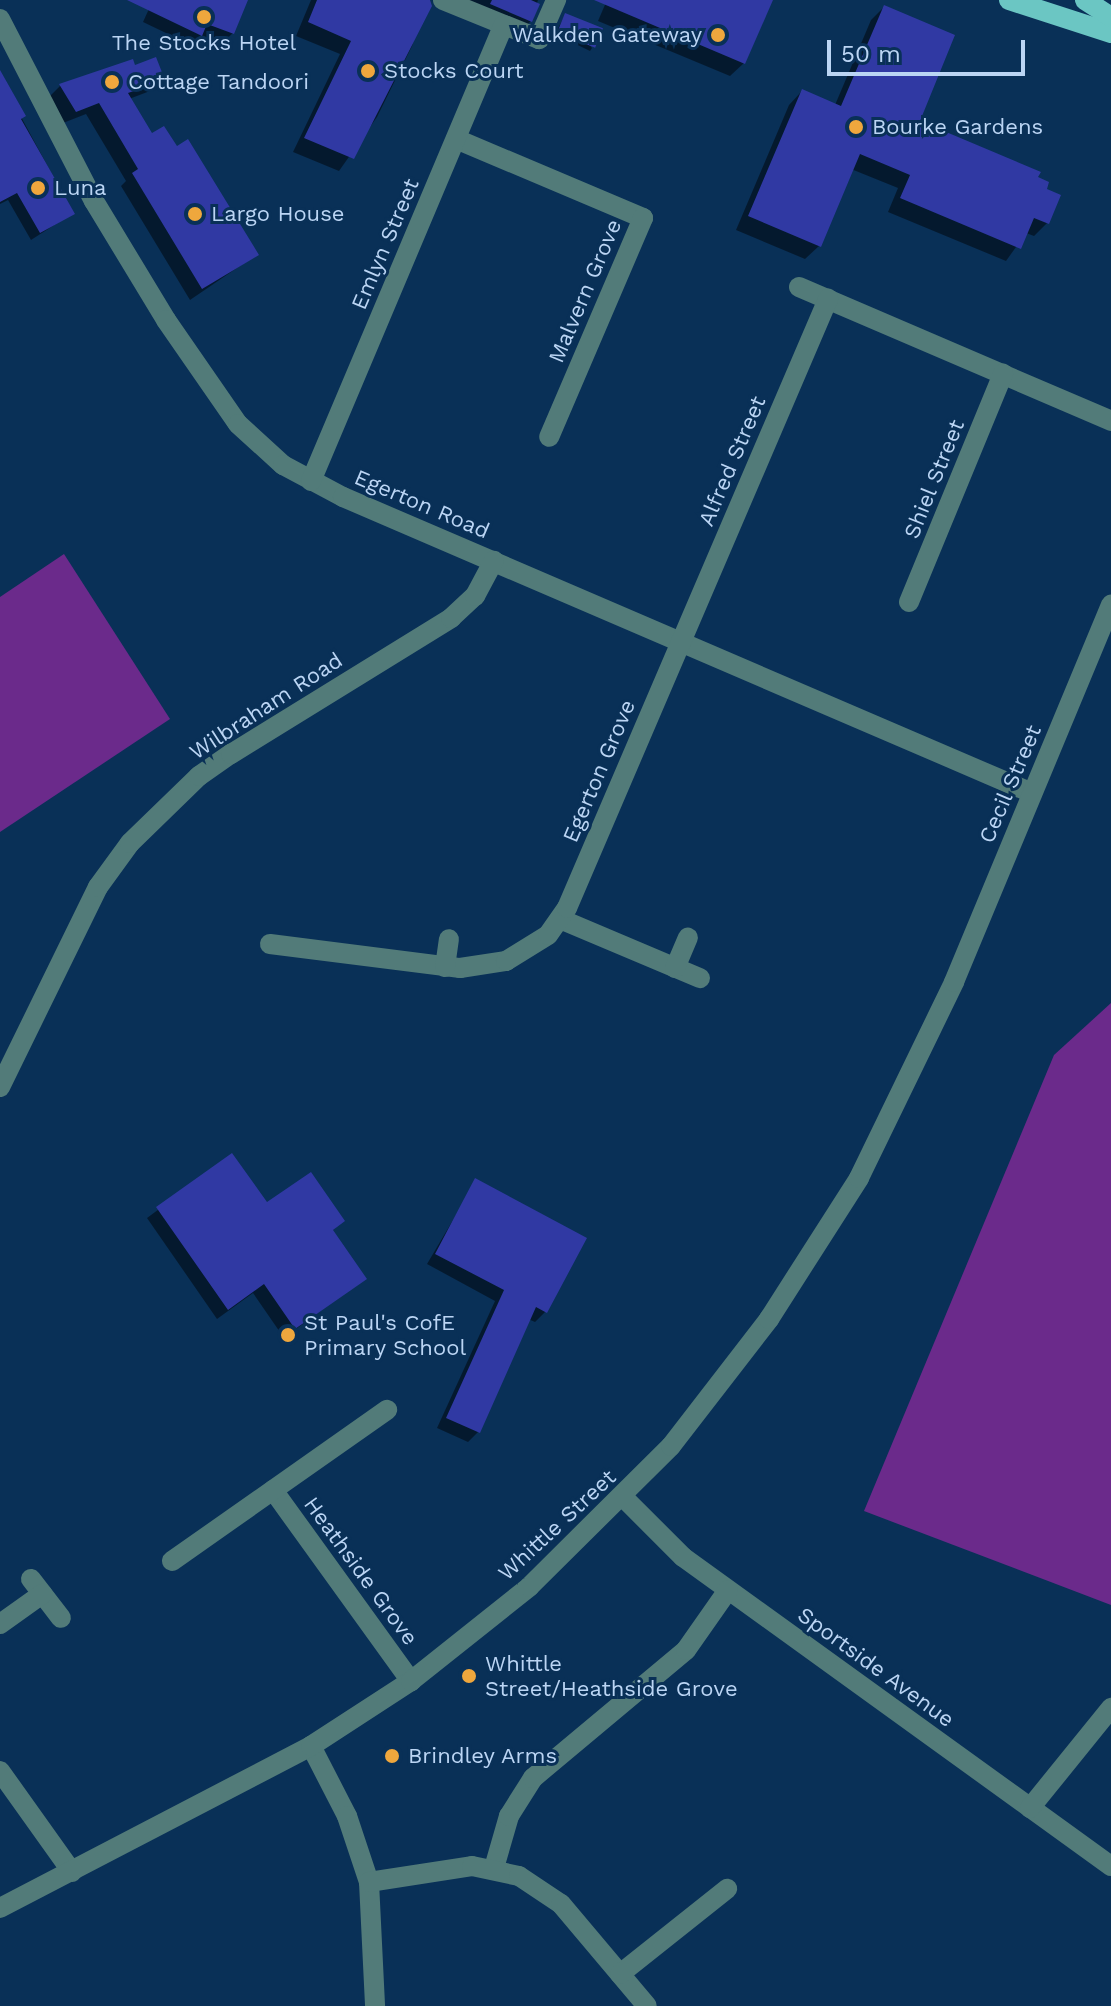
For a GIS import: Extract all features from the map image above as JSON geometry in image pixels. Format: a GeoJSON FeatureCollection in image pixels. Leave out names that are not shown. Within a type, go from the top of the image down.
{"type":"FeatureCollection","features":[{"type":"Feature","properties":{"kind":"main road"},"geometry":{"type":"LineString","coordinates":[[1009,0],[1062,22],[1111,33]]}},
{"type":"Feature","properties":{"kind":"main road"},"geometry":{"type":"LineString","coordinates":[[1085,0],[1111,17]]}},
{"type":"Feature","properties":{"kind":"street"},"geometry":{"type":"LineString","coordinates":[[443,0],[539,39],[556,0]]}},
{"type":"Feature","properties":{"kind":"street","name":"Egerton Road"},"geometry":{"type":"LineString","coordinates":[[0,19],[94,201],[191,356],[260,448],[311,481],[1032,793]]}},
{"type":"Feature","properties":{"kind":"street","name":"Emlyn Street"},"geometry":{"type":"LineString","coordinates":[[311,481],[504,25]]}},
{"type":"Feature","properties":{"kind":"street","name":"Malvern Grove"},"geometry":{"type":"LineString","coordinates":[[456,139],[643,218],[549,437]]}},
{"type":"Feature","properties":{"kind":"street"},"geometry":{"type":"LineString","coordinates":[[799,287],[1111,421]]}},
{"type":"Feature","properties":{"kind":"street","name":"Alfred Street"},"geometry":{"type":"LineString","coordinates":[[681,641],[828,299]]}},
{"type":"Feature","properties":{"kind":"street","name":"Shiel Street"},"geometry":{"type":"LineString","coordinates":[[909,602],[1003,374]]}},
{"type":"Feature","properties":{"kind":"street","name":"Wilbraham Road"},"geometry":{"type":"LineString","coordinates":[[0,1087],[98,887],[130,843],[231,754],[458,613],[494,561]]}},
{"type":"Feature","properties":{"kind":"street","name":"Cecil Street"},"geometry":{"type":"LineString","coordinates":[[954,982],[1111,604]]}},
{"type":"Feature","properties":{"kind":"street","name":"Egerton Grove"},"geometry":{"type":"LineString","coordinates":[[270,944],[445,967],[506,961],[535,946],[560,919],[681,641]]}},
{"type":"Feature","properties":{"kind":"street"},"geometry":{"type":"LineString","coordinates":[[560,919],[700,978]]}},
{"type":"Feature","properties":{"kind":"street"},"geometry":{"type":"LineString","coordinates":[[675,968],[688,938]]}},
{"type":"Feature","properties":{"kind":"street"},"geometry":{"type":"LineString","coordinates":[[445,967],[449,939]]}},
{"type":"Feature","properties":{"kind":"street","name":"Whittle Street"},"geometry":{"type":"LineString","coordinates":[[0,1908],[311,1746],[411,1681],[529,1587],[623,1497],[721,1385],[828,1231],[891,1115],[954,982]]}},
{"type":"Feature","properties":{"kind":"street","name":"Heathside Grove"},"geometry":{"type":"LineString","coordinates":[[172,1561],[387,1410]]}},
{"type":"Feature","properties":{"kind":"street","name":"Heathside Grove"},"geometry":{"type":"LineString","coordinates":[[273,1490],[411,1681]]}},
{"type":"Feature","properties":{"kind":"street","name":"Sportside Avenue"},"geometry":{"type":"LineString","coordinates":[[623,1497],[661,1538],[728,1590],[1111,1866]]}},
{"type":"Feature","properties":{"kind":"street"},"geometry":{"type":"LineString","coordinates":[[0,1624],[37,1586],[61,1618]]}},
{"type":"Feature","properties":{"kind":"street"},"geometry":{"type":"LineString","coordinates":[[494,1868],[509,1816],[533,1778],[686,1650],[728,1590]]}},
{"type":"Feature","properties":{"kind":"street"},"geometry":{"type":"LineString","coordinates":[[1030,1808],[1111,1708]]}},
{"type":"Feature","properties":{"kind":"street"},"geometry":{"type":"LineString","coordinates":[[311,1746],[347,1816],[369,1882],[375,2006]]}},
{"type":"Feature","properties":{"kind":"street"},"geometry":{"type":"LineString","coordinates":[[0,1771],[72,1872]]}},
{"type":"Feature","properties":{"kind":"street"},"geometry":{"type":"LineString","coordinates":[[369,1882],[448,1867],[494,1868],[541,1887],[647,2006]]}},
{"type":"Feature","properties":{"kind":"street"},"geometry":{"type":"LineString","coordinates":[[620,1974],[727,1889]]}},
{"type":"Feature","properties":{"kind":"shaded area"},"geometry":{"type":"Polygon","coordinates":[[[64,554],[170,719],[0,832],[0,597],[64,554]]]}},
{"type":"Feature","properties":{"kind":"shaded area"},"geometry":{"type":"Polygon","coordinates":[[[1111,1003],[1111,1605],[864,1511],[1054,1055],[1111,1003]]]}},
{"type":"Feature","properties":{"kind":"building","name":"The Stocks Hotel"},"geometry":{"type":"Polygon","coordinates":[[[127,0],[248,0],[234,34],[207,24],[202,36],[127,0]]]}},
{"type":"Feature","properties":{"kind":"building","name":"Stocks Court"},"geometry":{"type":"Polygon","coordinates":[[[317,0],[430,0],[432,6],[354,159],[304,138],[351,41],[308,22],[317,0]]]}},
{"type":"Feature","properties":{"kind":"building"},"geometry":{"type":"Polygon","coordinates":[[[492,0],[531,0],[540,4],[532,22],[490,4],[492,0]]]}},
{"type":"Feature","properties":{"kind":"building","name":"Walkden Gateway"},"geometry":{"type":"Polygon","coordinates":[[[594,0],[773,0],[745,64],[594,0]]]}},
{"type":"Feature","properties":{"kind":"building","name":"Bourke Gardens"},"geometry":{"type":"Polygon","coordinates":[[[884,5],[955,35],[920,121],[1041,172],[1038,177],[1049,182],[1047,189],[1061,195],[1049,224],[1034,218],[1021,249],[900,198],[910,175],[860,154],[821,247],[748,216],[802,89],[841,106],[884,5]]]}},
{"type":"Feature","properties":{"kind":"building"},"geometry":{"type":"Polygon","coordinates":[[[565,13],[603,28],[595,48],[557,32],[565,13]]]}},
{"type":"Feature","properties":{"kind":"building","name":"Largo House"},"geometry":{"type":"Polygon","coordinates":[[[156,57],[165,80],[128,93],[152,133],[164,126],[177,146],[188,139],[259,255],[202,289],[132,173],[138,169],[99,103],[76,112],[59,84],[133,59],[135,65],[156,57]]]}},
{"type":"Feature","properties":{"kind":"building","name":"Luna"},"geometry":{"type":"Polygon","coordinates":[[[0,70],[26,116],[21,119],[75,214],[40,233],[17,193],[0,202],[0,70]]]}},
{"type":"Feature","properties":{"kind":"building"},"geometry":{"type":"Polygon","coordinates":[[[232,1153],[267,1202],[311,1172],[345,1221],[333,1230],[367,1279],[295,1329],[264,1284],[228,1310],[156,1207],[232,1153]]]}},
{"type":"Feature","properties":{"kind":"building"},"geometry":{"type":"Polygon","coordinates":[[[475,1178],[587,1238],[547,1313],[536,1307],[480,1433],[446,1418],[504,1290],[435,1254],[475,1178]]]}},
{"type":"Feature","properties":{"kind":"place","name":"The Stocks Hotel"},"geometry":{"type":"Point","coordinates":[204,17]}},
{"type":"Feature","properties":{"kind":"place","name":"Walkden Gateway"},"geometry":{"type":"Point","coordinates":[718,35]}},
{"type":"Feature","properties":{"kind":"place","name":"Stocks Court"},"geometry":{"type":"Point","coordinates":[368,71]}},
{"type":"Feature","properties":{"kind":"place","name":"Cottage Tandoori"},"geometry":{"type":"Point","coordinates":[112,82]}},
{"type":"Feature","properties":{"kind":"place","name":"Bourke Gardens"},"geometry":{"type":"Point","coordinates":[856,127]}},
{"type":"Feature","properties":{"kind":"place","name":"Luna"},"geometry":{"type":"Point","coordinates":[38,188]}},
{"type":"Feature","properties":{"kind":"place","name":"Largo House"},"geometry":{"type":"Point","coordinates":[195,214]}},
{"type":"Feature","properties":{"kind":"place","name":"St Paul's CofE Primary School"},"geometry":{"type":"Point","coordinates":[288,1335]}},
{"type":"Feature","properties":{"kind":"place","name":"Whittle Street/Heathside Grove"},"geometry":{"type":"Point","coordinates":[469,1676]}},
{"type":"Feature","properties":{"kind":"place","name":"Brindley Arms"},"geometry":{"type":"Point","coordinates":[392,1756]}}]}
